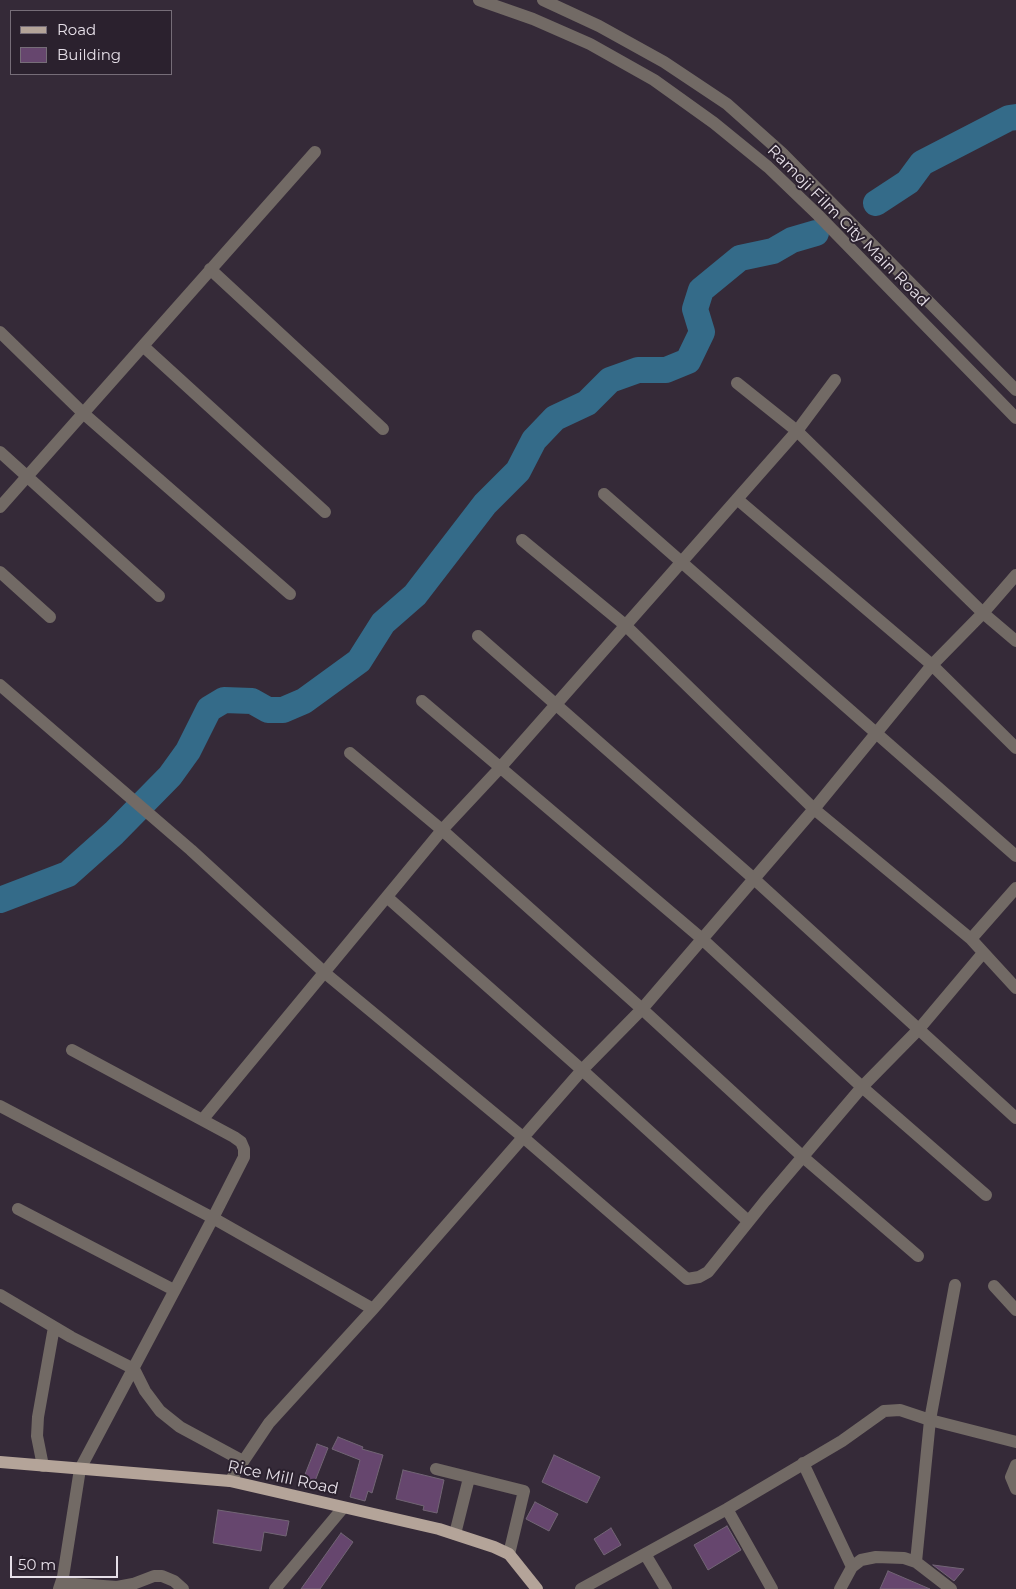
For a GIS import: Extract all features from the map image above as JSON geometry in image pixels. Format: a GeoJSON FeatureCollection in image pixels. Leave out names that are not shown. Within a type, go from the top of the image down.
{"type":"FeatureCollection","features":[{"type":"Feature","properties":{"kind":"main road","name":"Rice Mill Road"},"geometry":{"type":"LineString","coordinates":[[0,1462],[230,1481],[455,1534],[494,1546],[509,1554],[537,1589]]}},
{"type":"Feature","properties":{"kind":"street","name":"Ramoji Film City Main Road"},"geometry":{"type":"LineString","coordinates":[[479,0],[590,44],[654,80],[714,123],[768,167],[818,214],[1016,418]]}},
{"type":"Feature","properties":{"kind":"street","name":"Ramoji Film City Main Road"},"geometry":{"type":"LineString","coordinates":[[543,0],[599,26],[664,62],[727,104],[782,153],[1016,390]]}},
{"type":"Feature","properties":{"kind":"street"},"geometry":{"type":"LineString","coordinates":[[0,507],[314,152]]}},
{"type":"Feature","properties":{"kind":"street"},"geometry":{"type":"LineString","coordinates":[[210,269],[383,429]]}},
{"type":"Feature","properties":{"kind":"street"},"geometry":{"type":"LineString","coordinates":[[0,332],[83,412],[290,594]]}},
{"type":"Feature","properties":{"kind":"street"},"geometry":{"type":"LineString","coordinates":[[142,346],[325,512]]}},
{"type":"Feature","properties":{"kind":"street"},"geometry":{"type":"LineString","coordinates":[[203,1119],[388,898],[442,830],[797,431],[835,380]]}},
{"type":"Feature","properties":{"kind":"street"},"geometry":{"type":"LineString","coordinates":[[737,383],[797,431],[983,613],[1016,641]]}},
{"type":"Feature","properties":{"kind":"street"},"geometry":{"type":"LineString","coordinates":[[0,452],[159,596]]}},
{"type":"Feature","properties":{"kind":"street"},"geometry":{"type":"LineString","coordinates":[[604,494],[1016,856]]}},
{"type":"Feature","properties":{"kind":"street"},"geometry":{"type":"LineString","coordinates":[[737,499],[932,665],[1016,748]]}},
{"type":"Feature","properties":{"kind":"street"},"geometry":{"type":"LineString","coordinates":[[522,540],[625,626],[814,809],[970,939],[1016,988]]}},
{"type":"Feature","properties":{"kind":"street"},"geometry":{"type":"LineString","coordinates":[[0,572],[50,617]]}},
{"type":"Feature","properties":{"kind":"street"},"geometry":{"type":"LineString","coordinates":[[230,1481],[269,1423],[373,1309],[582,1070],[642,1008],[814,809],[932,665],[983,613],[1016,575]]}},
{"type":"Feature","properties":{"kind":"street"},"geometry":{"type":"LineString","coordinates":[[478,636],[753,878],[1016,1118]]}},
{"type":"Feature","properties":{"kind":"street"},"geometry":{"type":"LineString","coordinates":[[0,685],[192,850],[325,973],[524,1138],[687,1279],[699,1277],[708,1272],[748,1221],[862,1087],[919,1029],[983,953]]}},
{"type":"Feature","properties":{"kind":"street"},"geometry":{"type":"LineString","coordinates":[[422,701],[701,938],[862,1087],[986,1195]]}},
{"type":"Feature","properties":{"kind":"street"},"geometry":{"type":"LineString","coordinates":[[350,752],[442,830],[642,1008],[803,1157],[918,1256]]}},
{"type":"Feature","properties":{"kind":"street"},"geometry":{"type":"LineString","coordinates":[[970,939],[1016,888]]}},
{"type":"Feature","properties":{"kind":"street"},"geometry":{"type":"LineString","coordinates":[[388,898],[582,1070],[748,1221]]}},
{"type":"Feature","properties":{"kind":"street"},"geometry":{"type":"LineString","coordinates":[[72,1050],[203,1119],[241,1142],[244,1149],[244,1157],[213,1218],[80,1469],[60,1586],[116,1587],[154,1576],[162,1576],[174,1581],[183,1589]]}},
{"type":"Feature","properties":{"kind":"street"},"geometry":{"type":"LineString","coordinates":[[0,1106],[213,1218],[373,1309]]}},
{"type":"Feature","properties":{"kind":"street"},"geometry":{"type":"LineString","coordinates":[[18,1209],[174,1290]]}},
{"type":"Feature","properties":{"kind":"street"},"geometry":{"type":"LineString","coordinates":[[916,1562],[930,1420],[955,1286]]}},
{"type":"Feature","properties":{"kind":"street"},"geometry":{"type":"LineString","coordinates":[[994,1286],[1016,1310]]}},
{"type":"Feature","properties":{"kind":"street"},"geometry":{"type":"LineString","coordinates":[[0,1295],[54,1327],[134,1369],[145,1391],[160,1411],[180,1427],[243,1461]]}},
{"type":"Feature","properties":{"kind":"street"},"geometry":{"type":"LineString","coordinates":[[43,1466],[37,1436],[38,1416],[54,1327]]}},
{"type":"Feature","properties":{"kind":"street"},"geometry":{"type":"LineString","coordinates":[[582,1589],[727,1509],[842,1441],[884,1411],[900,1410],[930,1420],[1016,1442]]}},
{"type":"Feature","properties":{"kind":"street"},"geometry":{"type":"LineString","coordinates":[[803,1464],[852,1567]]}},
{"type":"Feature","properties":{"kind":"street"},"geometry":{"type":"LineString","coordinates":[[1016,1465],[1012,1477],[1016,1489]]}},
{"type":"Feature","properties":{"kind":"street"},"geometry":{"type":"LineString","coordinates":[[436,1468],[524,1491],[509,1554]]}},
{"type":"Feature","properties":{"kind":"street"},"geometry":{"type":"LineString","coordinates":[[455,1534],[469,1478]]}},
{"type":"Feature","properties":{"kind":"street"},"geometry":{"type":"LineString","coordinates":[[275,1589],[343,1508]]}},
{"type":"Feature","properties":{"kind":"street"},"geometry":{"type":"LineString","coordinates":[[727,1509],[772,1589]]}},
{"type":"Feature","properties":{"kind":"street"},"geometry":{"type":"LineString","coordinates":[[645,1554],[666,1589]]}},
{"type":"Feature","properties":{"kind":"street"},"geometry":{"type":"LineString","coordinates":[[840,1589],[852,1567],[861,1560],[876,1557],[899,1557],[916,1562],[951,1589]]}},
{"type":"Feature","properties":{"kind":"building"},"geometry":{"type":"Polygon","coordinates":[[[338,1437],[363,1447],[362,1449],[383,1455],[372,1493],[368,1491],[365,1501],[350,1497],[360,1460],[332,1449],[338,1437]]]}},
{"type":"Feature","properties":{"kind":"building"},"geometry":{"type":"Polygon","coordinates":[[[317,1444],[328,1448],[315,1481],[304,1477],[317,1444]]]}},
{"type":"Feature","properties":{"kind":"building"},"geometry":{"type":"Polygon","coordinates":[[[554,1455],[600,1477],[587,1503],[542,1482],[554,1455]]]}},
{"type":"Feature","properties":{"kind":"building"},"geometry":{"type":"Polygon","coordinates":[[[403,1470],[444,1480],[437,1513],[423,1510],[424,1506],[396,1499],[403,1470]]]}},
{"type":"Feature","properties":{"kind":"building"},"geometry":{"type":"Polygon","coordinates":[[[535,1502],[558,1514],[549,1531],[526,1519],[535,1502]]]}},
{"type":"Feature","properties":{"kind":"building"},"geometry":{"type":"Polygon","coordinates":[[[218,1510],[289,1521],[286,1536],[264,1532],[261,1551],[213,1543],[218,1510]]]}},
{"type":"Feature","properties":{"kind":"building"},"geometry":{"type":"Polygon","coordinates":[[[727,1526],[741,1550],[708,1570],[694,1545],[727,1526]]]}},
{"type":"Feature","properties":{"kind":"building"},"geometry":{"type":"Polygon","coordinates":[[[611,1528],[621,1545],[604,1555],[594,1539],[611,1528]]]}},
{"type":"Feature","properties":{"kind":"building"},"geometry":{"type":"Polygon","coordinates":[[[341,1533],[353,1542],[320,1589],[301,1589],[341,1533]]]}},
{"type":"Feature","properties":{"kind":"building"},"geometry":{"type":"Polygon","coordinates":[[[933,1565],[964,1569],[954,1581],[933,1565]]]}},
{"type":"Feature","properties":{"kind":"building"},"geometry":{"type":"Polygon","coordinates":[[[888,1571],[930,1589],[880,1589],[888,1571]]]}},
{"type":"Feature","properties":{"kind":"waterway"},"geometry":{"type":"LineString","coordinates":[[876,203],[908,182],[922,163],[1009,118],[1016,117]]}},
{"type":"Feature","properties":{"kind":"waterway"},"geometry":{"type":"LineString","coordinates":[[0,900],[68,874],[114,833],[170,776],[188,751],[209,709],[224,700],[252,701],[268,710],[283,710],[304,701],[359,661],[383,623],[415,595],[485,504],[518,471],[534,440],[555,418],[587,403],[610,380],[638,370],[666,370],[688,361],[702,332],[695,309],[701,290],[740,258],[773,251],[792,240],[816,233]]}}]}
